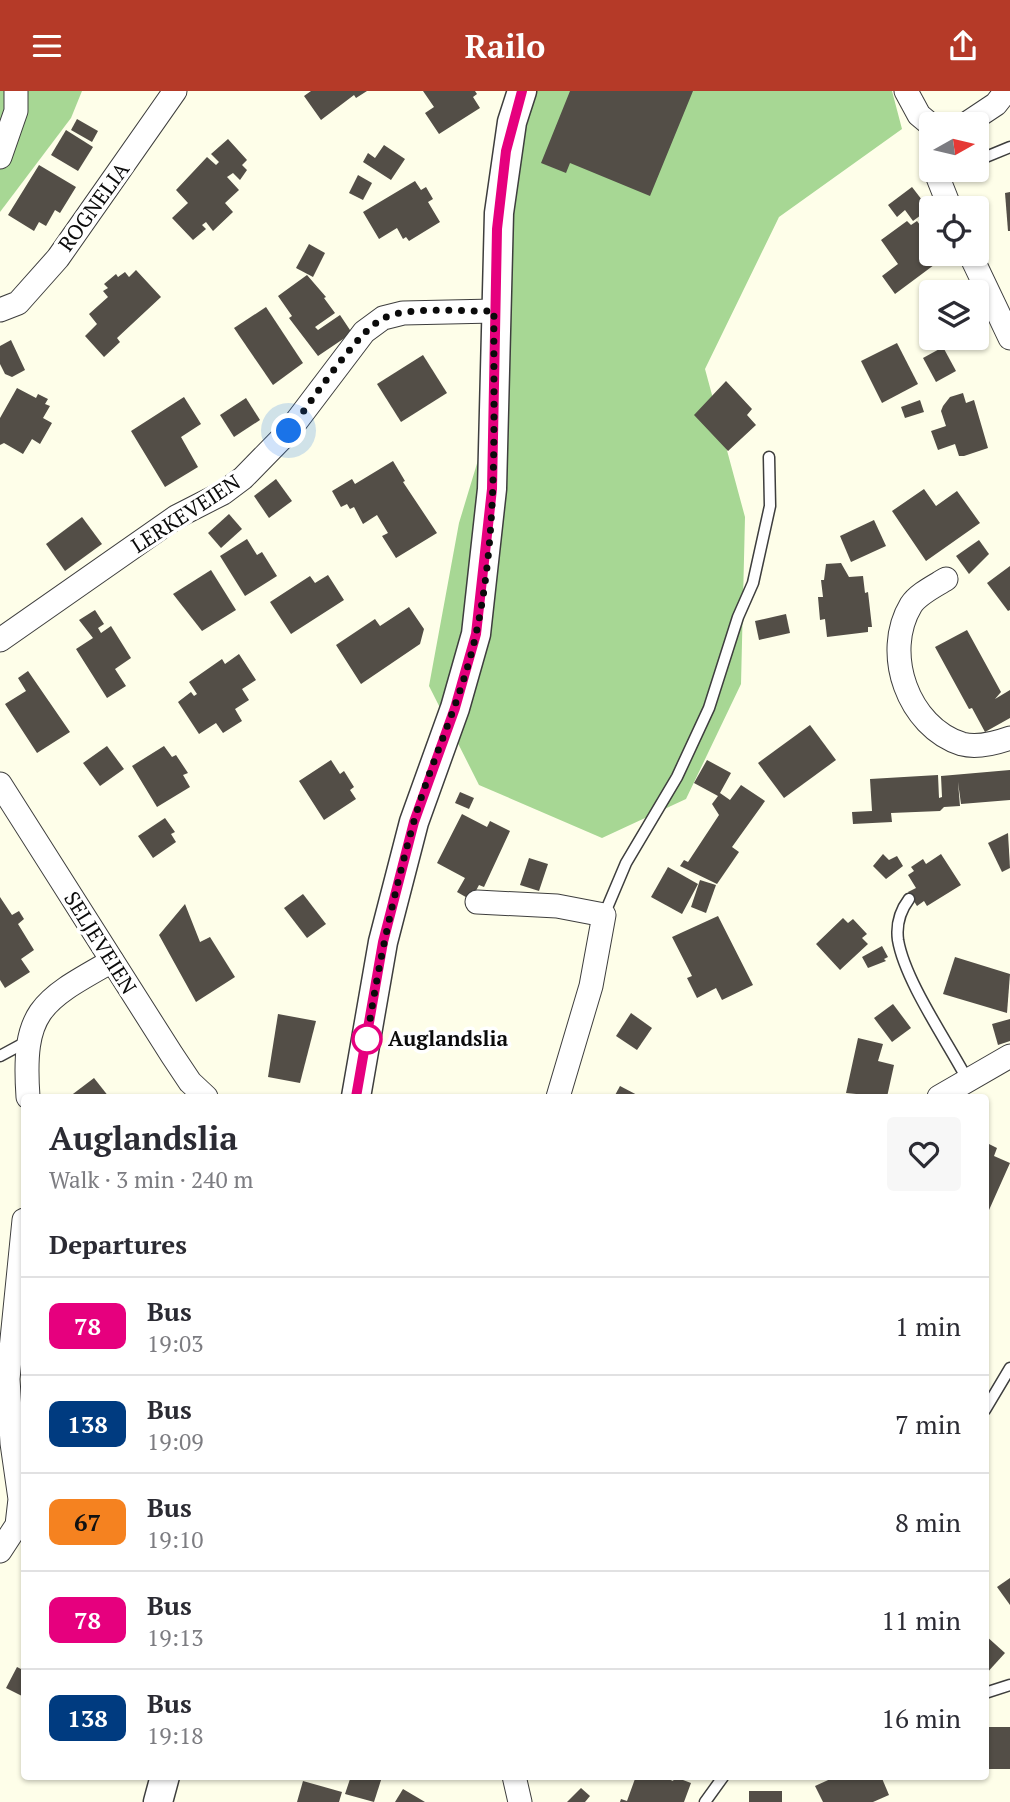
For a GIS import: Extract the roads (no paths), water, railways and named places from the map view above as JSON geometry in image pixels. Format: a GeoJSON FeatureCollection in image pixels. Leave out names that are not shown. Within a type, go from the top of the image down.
{"type":"FeatureCollection","features":[{"type":"Feature","properties":{"kind":"street"},"geometry":{"type":"LineString","coordinates":[[0,157],[16,111],[16,91]]}},
{"type":"Feature","properties":{"kind":"street","name":"ROGNELIA"},"geometry":{"type":"LineString","coordinates":[[0,310],[18,303],[58,258],[174,91]]}},
{"type":"Feature","properties":{"kind":"street"},"geometry":{"type":"LineString","coordinates":[[357,1094],[383,942],[414,822],[455,708],[476,634],[492,502],[494,311],[499,213],[506,151],[522,91]]}},
{"type":"Feature","properties":{"kind":"street"},"geometry":{"type":"LineString","coordinates":[[906,91],[919,114]]}},
{"type":"Feature","properties":{"kind":"street"},"geometry":{"type":"LineString","coordinates":[[984,112],[996,104],[1006,91]]}},
{"type":"Feature","properties":{"kind":"street"},"geometry":{"type":"LineString","coordinates":[[977,266],[1010,338]]}},
{"type":"Feature","properties":{"kind":"street","name":"LERKEVEIEN"},"geometry":{"type":"LineString","coordinates":[[0,639],[88,582],[176,517],[223,493],[243,478],[289,431],[364,332],[383,318],[403,313],[494,311]]}},
{"type":"Feature","properties":{"kind":"street"},"geometry":{"type":"LineString","coordinates":[[946,579],[912,603],[904,625],[899,649],[901,671],[909,697],[923,717],[943,736],[965,745],[992,744],[1010,738]]}},
{"type":"Feature","properties":{"kind":"street","name":"SELJEVEIEN"},"geometry":{"type":"LineString","coordinates":[[0,784],[190,1082],[203,1094]]}},
{"type":"Feature","properties":{"kind":"street"},"geometry":{"type":"LineString","coordinates":[[477,902],[556,906],[604,915],[596,967],[559,1094]]}},
{"type":"Feature","properties":{"kind":"street"},"geometry":{"type":"LineString","coordinates":[[28,1094],[26,1065],[30,1039],[39,1011],[50,1000],[112,961]]}},
{"type":"Feature","properties":{"kind":"street"},"geometry":{"type":"LineString","coordinates":[[944,1094],[1010,1056]]}},
{"type":"Feature","properties":{"kind":"street"},"geometry":{"type":"LineString","coordinates":[[0,1551],[18,1525],[20,1499],[12,1443],[8,1379],[21,1250]]}},
{"type":"Feature","properties":{"kind":"street"},"geometry":{"type":"LineString","coordinates":[[158,1802],[164,1780]]}},
{"type":"Feature","properties":{"kind":"street"},"geometry":{"type":"LineString","coordinates":[[515,1780],[520,1802]]}},
{"type":"Feature","properties":{"kind":"lane"},"geometry":{"type":"LineString","coordinates":[[989,156],[1010,147]]}},
{"type":"Feature","properties":{"kind":"lane"},"geometry":{"type":"LineString","coordinates":[[604,915],[626,863],[677,777],[709,708],[738,617],[753,583],[770,506],[769,457]]}},
{"type":"Feature","properties":{"kind":"lane"},"geometry":{"type":"LineString","coordinates":[[909,899],[898,920],[902,952],[967,1079]]}},
{"type":"Feature","properties":{"kind":"lane"},"geometry":{"type":"LineString","coordinates":[[0,1056],[30,1039]]}},
{"type":"Feature","properties":{"kind":"lane"},"geometry":{"type":"LineString","coordinates":[[989,1403],[1010,1368]]}},
{"type":"Feature","properties":{"kind":"lane"},"geometry":{"type":"LineString","coordinates":[[989,1692],[1010,1685]]}},
{"type":"Feature","properties":{"kind":"lane"},"geometry":{"type":"LineString","coordinates":[[705,1802],[721,1780]]}},
{"type":"Feature","properties":{"kind":"place","name":"Auglandslia"},"geometry":{"type":"Point","coordinates":[367,1039]}}]}
